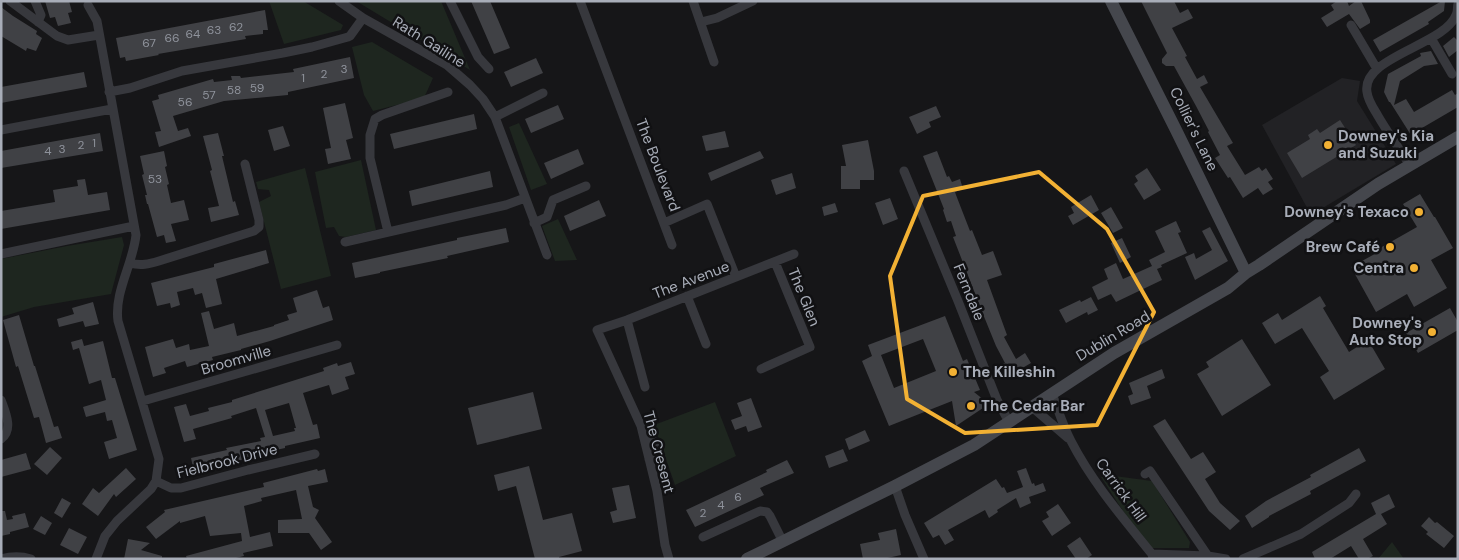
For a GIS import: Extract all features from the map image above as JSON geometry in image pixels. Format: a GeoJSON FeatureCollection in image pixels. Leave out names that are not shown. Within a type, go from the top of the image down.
{"type":"FeatureCollection","features":[{"type":"Feature","properties":{"kind":"main road","name":"Collier's Lane"},"geometry":{"type":"LineString","coordinates":[[1111,1],[1246,273]]}},
{"type":"Feature","properties":{"kind":"main road","name":"Dublin Road"},"geometry":{"type":"LineString","coordinates":[[747,559],[782,540],[896,486],[974,445],[1114,353],[1228,288],[1246,273],[1378,184],[1458,137]]}},
{"type":"Feature","properties":{"kind":"street"},"geometry":{"type":"LineString","coordinates":[[10,1],[57,36],[68,40],[99,36]]}},
{"type":"Feature","properties":{"kind":"street"},"geometry":{"type":"LineString","coordinates":[[35,1],[41,16],[38,22]]}},
{"type":"Feature","properties":{"kind":"street","name":"Rath Gailine"},"geometry":{"type":"LineString","coordinates":[[339,1],[364,18],[447,66],[470,85],[483,99],[495,117],[547,255]]}},
{"type":"Feature","properties":{"kind":"street","name":"Rath Gailine"},"geometry":{"type":"LineString","coordinates":[[450,1],[478,57],[490,69]]}},
{"type":"Feature","properties":{"kind":"street","name":"The Boulevard"},"geometry":{"type":"LineString","coordinates":[[580,1],[664,223],[707,204],[736,277]]}},
{"type":"Feature","properties":{"kind":"street"},"geometry":{"type":"LineString","coordinates":[[693,1],[714,62]]}},
{"type":"Feature","properties":{"kind":"street"},"geometry":{"type":"LineString","coordinates":[[701,22],[717,18],[753,1]]}},
{"type":"Feature","properties":{"kind":"street"},"geometry":{"type":"LineString","coordinates":[[88,4],[96,21],[136,235],[117,312],[118,321],[159,459],[156,482]]}},
{"type":"Feature","properties":{"kind":"street"},"geometry":{"type":"LineString","coordinates":[[1410,165],[1389,134],[1368,96],[1366,86],[1373,72],[1377,69],[1449,26],[1456,16],[1458,4]]}},
{"type":"Feature","properties":{"kind":"street"},"geometry":{"type":"LineString","coordinates":[[109,92],[130,88],[182,71],[283,53],[348,37],[364,18]]}},
{"type":"Feature","properties":{"kind":"street"},"geometry":{"type":"LineString","coordinates":[[1351,25],[1377,69]]}},
{"type":"Feature","properties":{"kind":"street"},"geometry":{"type":"LineString","coordinates":[[1431,38],[1452,74]]}},
{"type":"Feature","properties":{"kind":"street"},"geometry":{"type":"LineString","coordinates":[[388,232],[370,158],[370,135],[375,119],[448,92]]}},
{"type":"Feature","properties":{"kind":"street"},"geometry":{"type":"LineString","coordinates":[[495,117],[543,93]]}},
{"type":"Feature","properties":{"kind":"street"},"geometry":{"type":"LineString","coordinates":[[1,130],[112,109]]}},
{"type":"Feature","properties":{"kind":"street"},"geometry":{"type":"LineString","coordinates":[[130,263],[138,265],[152,263],[254,231],[259,227],[259,220],[245,164]]}},
{"type":"Feature","properties":{"kind":"street","name":"Ferndale"},"geometry":{"type":"LineString","coordinates":[[904,171],[997,400],[1009,422]]}},
{"type":"Feature","properties":{"kind":"street"},"geometry":{"type":"LineString","coordinates":[[534,223],[547,217],[553,200],[586,186]]}},
{"type":"Feature","properties":{"kind":"street"},"geometry":{"type":"LineString","coordinates":[[345,242],[506,205],[525,198]]}},
{"type":"Feature","properties":{"kind":"street"},"geometry":{"type":"LineString","coordinates":[[664,223],[672,245]]}},
{"type":"Feature","properties":{"kind":"street"},"geometry":{"type":"LineString","coordinates":[[1,254],[134,226]]}},
{"type":"Feature","properties":{"kind":"street","name":"The Avenue"},"geometry":{"type":"LineString","coordinates":[[597,330],[794,254]]}},
{"type":"Feature","properties":{"kind":"street","name":"The Glen"},"geometry":{"type":"LineString","coordinates":[[761,370],[810,347],[775,262]]}},
{"type":"Feature","properties":{"kind":"street"},"geometry":{"type":"LineString","coordinates":[[688,296],[706,344]]}},
{"type":"Feature","properties":{"kind":"street"},"geometry":{"type":"LineString","coordinates":[[627,320],[645,387]]}},
{"type":"Feature","properties":{"kind":"street","name":"The Cresent"},"geometry":{"type":"LineString","coordinates":[[597,330],[640,426],[657,491],[665,545],[669,559]]}},
{"type":"Feature","properties":{"kind":"street","name":"Broomville"},"geometry":{"type":"LineString","coordinates":[[143,401],[337,345]]}},
{"type":"Feature","properties":{"kind":"street","name":"Carrick Hill"},"geometry":{"type":"LineString","coordinates":[[1052,394],[1070,440],[1108,500],[1152,557],[1208,556],[1226,559]]}},
{"type":"Feature","properties":{"kind":"street"},"geometry":{"type":"LineString","coordinates":[[1,400],[7,418],[8,429],[5,436],[1,439]]}},
{"type":"Feature","properties":{"kind":"street","name":"Carrick Hill"},"geometry":{"type":"LineString","coordinates":[[1032,407],[1070,440]]}},
{"type":"Feature","properties":{"kind":"street"},"geometry":{"type":"LineString","coordinates":[[650,434],[666,480]]}},
{"type":"Feature","properties":{"kind":"street","name":"Fielbrook Drive"},"geometry":{"type":"LineString","coordinates":[[96,559],[105,536],[117,520],[152,489],[156,482],[171,488],[180,488],[315,454]]}},
{"type":"Feature","properties":{"kind":"street"},"geometry":{"type":"LineString","coordinates":[[649,459],[658,457]]}},
{"type":"Feature","properties":{"kind":"street","name":"Carrick Hill"},"geometry":{"type":"LineString","coordinates":[[1145,474],[1150,471],[1208,556]]}},
{"type":"Feature","properties":{"kind":"street"},"geometry":{"type":"LineString","coordinates":[[896,486],[905,515],[924,559]]}},
{"type":"Feature","properties":{"kind":"street"},"geometry":{"type":"LineString","coordinates":[[1243,559],[1301,534],[1348,503],[1356,494]]}},
{"type":"Feature","properties":{"kind":"street"},"geometry":{"type":"LineString","coordinates":[[703,537],[760,511],[767,512],[782,540]]}},
{"type":"Feature","properties":{"kind":"street"},"geometry":{"type":"LineString","coordinates":[[1,559],[11,556],[32,559]]}},
{"type":"Feature","properties":{"kind":"highlighted area"},"geometry":{"type":"Polygon","coordinates":[[[1039,172],[1107,229],[1154,312],[1097,425],[965,433],[907,399],[890,276],[923,196],[1039,172]]]}},
{"type":"Feature","properties":{"kind":"shaded area"},"geometry":{"type":"Polygon","coordinates":[[[269,1],[303,1],[343,25],[341,30],[284,44],[269,1]]]}},
{"type":"Feature","properties":{"kind":"shaded area"},"geometry":{"type":"Polygon","coordinates":[[[356,1],[441,1],[470,70],[356,1]]]}},
{"type":"Feature","properties":{"kind":"shaded area"},"geometry":{"type":"Polygon","coordinates":[[[372,42],[433,78],[424,98],[373,111],[364,95],[352,47],[372,42]]]}},
{"type":"Feature","properties":{"kind":"shaded area","name":"Downey's Kia and Suzuki"},"geometry":{"type":"Polygon","coordinates":[[[1342,78],[1360,81],[1357,101],[1396,164],[1311,215],[1262,125],[1342,78]]]}},
{"type":"Feature","properties":{"kind":"shaded area"},"geometry":{"type":"Polygon","coordinates":[[[519,123],[547,184],[531,190],[509,127],[519,123]]]}},
{"type":"Feature","properties":{"kind":"shaded area"},"geometry":{"type":"Polygon","coordinates":[[[361,160],[376,230],[346,237],[339,236],[334,227],[326,228],[315,172],[361,160]]]}},
{"type":"Feature","properties":{"kind":"shaded area"},"geometry":{"type":"Polygon","coordinates":[[[305,168],[331,276],[281,289],[259,202],[271,196],[269,190],[258,189],[256,182],[305,168]]]}},
{"type":"Feature","properties":{"kind":"shaded area"},"geometry":{"type":"Polygon","coordinates":[[[558,219],[577,260],[555,261],[542,226],[558,219]]]}},
{"type":"Feature","properties":{"kind":"shaded area"},"geometry":{"type":"Polygon","coordinates":[[[122,237],[124,245],[111,294],[34,307],[1,317],[1,259],[122,237]]]}},
{"type":"Feature","properties":{"kind":"shaded area"},"geometry":{"type":"Polygon","coordinates":[[[715,402],[736,456],[675,485],[654,425],[715,402]]]}},
{"type":"Feature","properties":{"kind":"shaded area"},"geometry":{"type":"Polygon","coordinates":[[[1107,475],[1152,481],[1190,542],[1189,548],[1147,548],[1101,477],[1107,475]]]}},
{"type":"Feature","properties":{"kind":"shaded area"},"geometry":{"type":"Polygon","coordinates":[[[1392,542],[1404,559],[1378,559],[1392,542]]]}},
{"type":"Feature","properties":{"kind":"building"},"geometry":{"type":"Polygon","coordinates":[[[45,1],[69,1],[72,12],[68,13],[71,23],[58,26],[55,17],[50,18],[45,1]]]}},
{"type":"Feature","properties":{"kind":"building"},"geometry":{"type":"Polygon","coordinates":[[[471,1],[490,1],[510,48],[494,54],[471,1]]]}},
{"type":"Feature","properties":{"kind":"building"},"geometry":{"type":"Polygon","coordinates":[[[1141,1],[1174,1],[1180,13],[1188,9],[1193,18],[1172,28],[1197,79],[1204,75],[1208,83],[1200,87],[1233,143],[1227,146],[1245,175],[1259,167],[1262,171],[1266,168],[1273,179],[1268,182],[1273,189],[1263,195],[1258,188],[1243,198],[1230,177],[1228,178],[1215,158],[1220,155],[1209,131],[1174,66],[1166,66],[1162,63],[1162,59],[1167,53],[1141,1]]]}},
{"type":"Feature","properties":{"kind":"building"},"geometry":{"type":"Polygon","coordinates":[[[1337,1],[1347,1],[1349,6],[1356,1],[1361,1],[1370,23],[1360,29],[1349,14],[1327,27],[1321,18],[1334,10],[1331,5],[1337,1]]]}},
{"type":"Feature","properties":{"kind":"building"},"geometry":{"type":"Polygon","coordinates":[[[1445,1],[1444,11],[1428,22],[1429,24],[1380,52],[1373,40],[1445,1]]]}},
{"type":"Feature","properties":{"kind":"building"},"geometry":{"type":"Polygon","coordinates":[[[1,7],[37,31],[36,34],[42,38],[36,51],[27,48],[26,51],[1,36],[1,7]]]}},
{"type":"Feature","properties":{"kind":"building"},"geometry":{"type":"Polygon","coordinates":[[[265,10],[268,30],[263,30],[263,34],[245,36],[246,39],[126,61],[125,57],[120,58],[116,38],[265,10]]]}},
{"type":"Feature","properties":{"kind":"building"},"geometry":{"type":"Polygon","coordinates":[[[1454,37],[1458,41],[1458,50],[1449,57],[1443,46],[1454,37]]]}},
{"type":"Feature","properties":{"kind":"building"},"geometry":{"type":"Polygon","coordinates":[[[1431,51],[1438,64],[1424,66],[1400,81],[1394,105],[1406,99],[1414,112],[1452,90],[1455,95],[1458,93],[1458,107],[1422,128],[1427,136],[1416,143],[1384,92],[1388,74],[1421,56],[1420,53],[1431,51]]]}},
{"type":"Feature","properties":{"kind":"building"},"geometry":{"type":"Polygon","coordinates":[[[350,57],[354,78],[288,92],[288,95],[224,101],[173,116],[178,131],[188,128],[191,136],[159,147],[155,132],[161,131],[152,101],[159,99],[158,95],[213,79],[214,82],[232,80],[231,76],[240,76],[241,78],[294,72],[293,69],[350,57]]]}},
{"type":"Feature","properties":{"kind":"building"},"geometry":{"type":"Polygon","coordinates":[[[536,58],[543,73],[511,87],[504,72],[536,58]]]}},
{"type":"Feature","properties":{"kind":"building"},"geometry":{"type":"Polygon","coordinates":[[[84,72],[87,87],[1,103],[1,87],[84,72]]]}},
{"type":"Feature","properties":{"kind":"building"},"geometry":{"type":"Polygon","coordinates":[[[345,103],[353,138],[346,140],[351,159],[328,164],[325,149],[331,148],[323,108],[345,103]]]}},
{"type":"Feature","properties":{"kind":"building"},"geometry":{"type":"Polygon","coordinates":[[[558,105],[564,119],[531,133],[525,119],[558,105]]]}},
{"type":"Feature","properties":{"kind":"building"},"geometry":{"type":"Polygon","coordinates":[[[936,106],[941,117],[929,122],[931,127],[917,134],[909,117],[936,106]]]}},
{"type":"Feature","properties":{"kind":"building"},"geometry":{"type":"Polygon","coordinates":[[[474,114],[477,129],[394,149],[390,134],[474,114]]]}},
{"type":"Feature","properties":{"kind":"building"},"geometry":{"type":"Polygon","coordinates":[[[1340,120],[1356,145],[1302,178],[1287,153],[1310,139],[1308,135],[1317,129],[1320,133],[1340,120]]]}},
{"type":"Feature","properties":{"kind":"building"},"geometry":{"type":"Polygon","coordinates":[[[283,126],[290,146],[274,151],[268,130],[283,126]]]}},
{"type":"Feature","properties":{"kind":"building"},"geometry":{"type":"Polygon","coordinates":[[[725,131],[729,147],[706,151],[702,136],[725,131]]]}},
{"type":"Feature","properties":{"kind":"building"},"geometry":{"type":"Polygon","coordinates":[[[100,133],[103,151],[1,168],[1,151],[100,133]]]}},
{"type":"Feature","properties":{"kind":"building"},"geometry":{"type":"Polygon","coordinates":[[[218,133],[233,202],[235,201],[239,215],[211,222],[208,208],[219,206],[203,136],[218,133]]]}},
{"type":"Feature","properties":{"kind":"building"},"geometry":{"type":"Polygon","coordinates":[[[868,140],[874,180],[860,180],[860,189],[841,189],[841,166],[846,166],[842,145],[868,140]]]}},
{"type":"Feature","properties":{"kind":"building"},"geometry":{"type":"Polygon","coordinates":[[[578,149],[584,164],[551,179],[544,163],[578,149]]]}},
{"type":"Feature","properties":{"kind":"building"},"geometry":{"type":"Polygon","coordinates":[[[164,151],[169,184],[167,185],[171,203],[184,200],[189,220],[171,224],[176,241],[166,243],[164,235],[157,237],[147,204],[140,156],[164,151]]]}},
{"type":"Feature","properties":{"kind":"building"},"geometry":{"type":"Polygon","coordinates":[[[760,151],[764,158],[711,181],[708,173],[760,151]]]}},
{"type":"Feature","properties":{"kind":"building"},"geometry":{"type":"Polygon","coordinates":[[[937,151],[947,177],[949,176],[952,182],[960,179],[963,189],[955,192],[970,231],[972,230],[982,255],[993,251],[1002,275],[987,280],[1007,335],[1004,337],[1016,359],[1025,353],[1031,363],[1012,374],[1010,371],[1005,374],[1000,365],[1005,363],[985,319],[953,237],[956,236],[951,221],[947,222],[944,209],[923,156],[937,151]]]}},
{"type":"Feature","properties":{"kind":"building"},"geometry":{"type":"Polygon","coordinates":[[[1147,168],[1161,190],[1144,200],[1134,184],[1138,181],[1135,176],[1147,168]]]}},
{"type":"Feature","properties":{"kind":"building"},"geometry":{"type":"Polygon","coordinates":[[[490,171],[493,187],[412,206],[409,191],[490,171]]]}},
{"type":"Feature","properties":{"kind":"building"},"geometry":{"type":"Polygon","coordinates":[[[792,173],[796,188],[776,195],[771,180],[792,173]]]}},
{"type":"Feature","properties":{"kind":"building"},"geometry":{"type":"Polygon","coordinates":[[[85,179],[88,195],[107,192],[110,210],[1,229],[1,211],[55,202],[53,190],[78,186],[77,180],[85,179]]]}},
{"type":"Feature","properties":{"kind":"building"},"geometry":{"type":"Polygon","coordinates":[[[1420,194],[1453,248],[1431,260],[1447,288],[1414,307],[1407,294],[1376,312],[1351,267],[1382,250],[1380,248],[1417,227],[1403,204],[1420,194]]]}},
{"type":"Feature","properties":{"kind":"building"},"geometry":{"type":"Polygon","coordinates":[[[1091,195],[1099,210],[1073,225],[1068,216],[1074,213],[1071,207],[1091,195]]]}},
{"type":"Feature","properties":{"kind":"building"},"geometry":{"type":"Polygon","coordinates":[[[890,198],[898,219],[883,225],[875,203],[890,198]]]}},
{"type":"Feature","properties":{"kind":"building"},"geometry":{"type":"Polygon","coordinates":[[[599,200],[606,216],[570,231],[564,216],[599,200]]]}},
{"type":"Feature","properties":{"kind":"building"},"geometry":{"type":"Polygon","coordinates":[[[835,203],[838,212],[824,216],[822,207],[835,203]]]}},
{"type":"Feature","properties":{"kind":"building"},"geometry":{"type":"Polygon","coordinates":[[[1111,207],[1123,228],[1113,233],[1101,213],[1111,207]]]}},
{"type":"Feature","properties":{"kind":"building"},"geometry":{"type":"Polygon","coordinates":[[[1176,221],[1181,232],[1178,233],[1187,253],[1161,265],[1162,267],[1157,269],[1162,280],[1116,302],[1111,294],[1098,300],[1092,287],[1108,279],[1104,269],[1116,263],[1123,279],[1152,266],[1149,260],[1165,252],[1155,231],[1176,221]]]}},
{"type":"Feature","properties":{"kind":"building"},"geometry":{"type":"Polygon","coordinates":[[[1210,227],[1228,261],[1195,280],[1185,257],[1194,253],[1196,259],[1212,250],[1202,231],[1210,227]]]}},
{"type":"Feature","properties":{"kind":"building"},"geometry":{"type":"Polygon","coordinates":[[[506,228],[509,242],[447,256],[448,258],[355,278],[352,263],[506,228]]]}},
{"type":"Feature","properties":{"kind":"building"},"geometry":{"type":"Polygon","coordinates":[[[1122,238],[1131,257],[1120,263],[1111,243],[1122,238]]]}},
{"type":"Feature","properties":{"kind":"building"},"geometry":{"type":"Polygon","coordinates":[[[266,250],[269,263],[216,279],[222,304],[206,308],[202,293],[195,295],[193,288],[177,292],[180,305],[171,308],[170,303],[157,306],[151,283],[214,267],[214,264],[266,250]]]}},
{"type":"Feature","properties":{"kind":"building"},"geometry":{"type":"Polygon","coordinates":[[[317,290],[323,308],[329,306],[333,320],[241,350],[212,357],[213,360],[187,367],[185,361],[164,368],[166,373],[153,377],[145,347],[173,339],[176,348],[189,344],[190,350],[209,346],[201,313],[209,311],[214,329],[234,323],[237,336],[289,320],[287,315],[297,312],[293,298],[317,290]]]}},
{"type":"Feature","properties":{"kind":"building"},"geometry":{"type":"Polygon","coordinates":[[[1320,296],[1326,306],[1323,308],[1349,352],[1368,340],[1385,369],[1334,400],[1320,377],[1329,371],[1302,328],[1275,344],[1262,323],[1278,313],[1282,320],[1320,296]]]}},
{"type":"Feature","properties":{"kind":"building"},"geometry":{"type":"Polygon","coordinates":[[[1091,297],[1098,310],[1088,315],[1087,312],[1066,323],[1059,310],[1091,297]]]}},
{"type":"Feature","properties":{"kind":"building"},"geometry":{"type":"Polygon","coordinates":[[[93,302],[99,324],[85,327],[83,321],[59,327],[57,319],[74,314],[72,308],[93,302]]]}},
{"type":"Feature","properties":{"kind":"building","name":"Downey's Auto Stop"},"geometry":{"type":"Polygon","coordinates":[[[1450,308],[1458,322],[1458,330],[1418,353],[1406,333],[1450,308]]]}},
{"type":"Feature","properties":{"kind":"building"},"geometry":{"type":"Polygon","coordinates":[[[19,315],[54,427],[58,426],[62,438],[46,443],[39,417],[34,418],[18,366],[16,367],[3,320],[19,315]]]}},
{"type":"Feature","properties":{"kind":"building","name":"The Killeshin"},"geometry":{"type":"Polygon","coordinates":[[[945,316],[963,361],[967,359],[980,390],[974,392],[989,404],[956,426],[952,401],[889,426],[862,361],[872,356],[868,345],[945,316]],[[923,339],[881,355],[894,388],[936,371],[923,339]]]}},
{"type":"Feature","properties":{"kind":"building"},"geometry":{"type":"Polygon","coordinates":[[[82,339],[84,346],[103,341],[112,378],[115,378],[137,450],[109,459],[104,442],[117,438],[112,420],[107,421],[105,412],[86,417],[83,407],[106,400],[101,380],[89,384],[79,348],[73,350],[71,342],[82,339]]]}},
{"type":"Feature","properties":{"kind":"building"},"geometry":{"type":"Polygon","coordinates":[[[1242,339],[1271,385],[1222,416],[1197,374],[1209,367],[1206,362],[1242,339]]]}},
{"type":"Feature","properties":{"kind":"building"},"geometry":{"type":"Polygon","coordinates":[[[351,362],[355,374],[345,377],[349,389],[332,395],[329,385],[303,393],[313,425],[317,424],[320,438],[194,472],[191,458],[261,441],[260,438],[265,437],[256,408],[231,416],[232,418],[193,429],[196,439],[184,442],[174,407],[186,404],[190,416],[209,411],[208,408],[232,402],[232,400],[324,371],[323,368],[337,363],[338,366],[351,362]],[[289,403],[265,410],[273,436],[295,431],[294,428],[296,428],[289,403]]]}},
{"type":"Feature","properties":{"kind":"building"},"geometry":{"type":"Polygon","coordinates":[[[1162,369],[1165,378],[1147,386],[1151,398],[1131,405],[1128,396],[1133,394],[1129,383],[1162,369]]]}},
{"type":"Feature","properties":{"kind":"building"},"geometry":{"type":"Polygon","coordinates":[[[533,392],[542,429],[477,445],[468,408],[533,392]]]}},
{"type":"Feature","properties":{"kind":"building"},"geometry":{"type":"Polygon","coordinates":[[[751,398],[762,427],[748,432],[746,426],[735,430],[731,420],[742,416],[737,403],[751,398]]]}},
{"type":"Feature","properties":{"kind":"building"},"geometry":{"type":"Polygon","coordinates":[[[1165,419],[1191,459],[1203,452],[1216,472],[1205,479],[1220,503],[1240,521],[1230,530],[1209,511],[1153,426],[1165,419]]]}},
{"type":"Feature","properties":{"kind":"building"},"geometry":{"type":"Polygon","coordinates":[[[865,430],[870,441],[849,450],[845,439],[865,430]]]}},
{"type":"Feature","properties":{"kind":"building"},"geometry":{"type":"Polygon","coordinates":[[[50,447],[62,458],[47,475],[34,464],[50,447]]]}},
{"type":"Feature","properties":{"kind":"building"},"geometry":{"type":"Polygon","coordinates":[[[1359,448],[1366,461],[1310,491],[1311,494],[1269,516],[1252,528],[1245,516],[1266,501],[1359,448]]]}},
{"type":"Feature","properties":{"kind":"building"},"geometry":{"type":"Polygon","coordinates":[[[843,449],[848,461],[829,468],[825,456],[843,449]]]}},
{"type":"Feature","properties":{"kind":"building"},"geometry":{"type":"Polygon","coordinates":[[[26,453],[31,469],[1,477],[1,460],[26,453]]]}},
{"type":"Feature","properties":{"kind":"building"},"geometry":{"type":"Polygon","coordinates":[[[787,460],[794,473],[760,488],[764,495],[695,527],[686,510],[767,472],[766,470],[787,460]]]}},
{"type":"Feature","properties":{"kind":"building"},"geometry":{"type":"Polygon","coordinates":[[[529,466],[543,520],[572,513],[582,551],[559,557],[559,559],[535,559],[516,486],[498,491],[494,475],[529,466]]]}},
{"type":"Feature","properties":{"kind":"building"},"geometry":{"type":"Polygon","coordinates":[[[126,468],[136,479],[116,497],[114,494],[98,516],[82,504],[93,488],[99,493],[126,468]]]}},
{"type":"Feature","properties":{"kind":"building"},"geometry":{"type":"Polygon","coordinates":[[[1026,468],[1032,484],[1034,483],[1035,486],[1043,483],[1046,491],[1029,497],[1031,503],[1020,508],[1016,498],[997,510],[998,512],[989,518],[985,510],[948,530],[954,540],[945,545],[939,535],[933,538],[924,523],[996,479],[1007,493],[1023,487],[1017,471],[1026,468]]]}},
{"type":"Feature","properties":{"kind":"building"},"geometry":{"type":"Polygon","coordinates":[[[317,469],[318,471],[325,469],[328,482],[308,486],[313,507],[319,510],[315,518],[332,542],[321,550],[309,533],[278,533],[278,520],[302,519],[296,490],[261,498],[262,501],[244,506],[250,537],[270,532],[273,546],[243,553],[244,556],[232,559],[187,559],[186,556],[242,541],[241,533],[210,536],[205,516],[180,523],[180,521],[156,539],[146,527],[165,512],[164,510],[264,487],[263,483],[317,469]]]}},
{"type":"Feature","properties":{"kind":"building"},"geometry":{"type":"Polygon","coordinates":[[[629,485],[636,518],[613,523],[610,512],[617,510],[612,488],[629,485]]]}},
{"type":"Feature","properties":{"kind":"building"},"geometry":{"type":"Polygon","coordinates":[[[1389,494],[1395,507],[1381,514],[1387,524],[1363,539],[1373,556],[1367,559],[1359,559],[1351,546],[1330,559],[1315,559],[1312,552],[1376,514],[1371,503],[1389,494]]]}},
{"type":"Feature","properties":{"kind":"building"},"geometry":{"type":"Polygon","coordinates":[[[62,498],[71,503],[62,518],[54,513],[62,498]]]}},
{"type":"Feature","properties":{"kind":"building"},"geometry":{"type":"Polygon","coordinates":[[[1058,504],[1071,523],[1052,536],[1042,521],[1049,517],[1046,512],[1058,504]]]}},
{"type":"Feature","properties":{"kind":"building"},"geometry":{"type":"Polygon","coordinates":[[[1,511],[5,511],[7,520],[13,519],[12,516],[25,513],[29,527],[1,536],[1,511]]]}},
{"type":"Feature","properties":{"kind":"building"},"geometry":{"type":"Polygon","coordinates":[[[41,516],[52,523],[45,535],[33,529],[41,516]]]}},
{"type":"Feature","properties":{"kind":"building"},"geometry":{"type":"Polygon","coordinates":[[[1429,517],[1454,536],[1444,548],[1426,534],[1428,532],[1421,526],[1429,517]]]}},
{"type":"Feature","properties":{"kind":"building"},"geometry":{"type":"Polygon","coordinates":[[[69,528],[87,537],[78,554],[60,545],[69,528]]]}},
{"type":"Feature","properties":{"kind":"building"},"geometry":{"type":"Polygon","coordinates":[[[896,529],[901,555],[883,559],[863,559],[860,544],[880,540],[878,533],[896,529]]]}},
{"type":"Feature","properties":{"kind":"building"},"geometry":{"type":"Polygon","coordinates":[[[1080,537],[1092,555],[1086,559],[1076,559],[1067,546],[1080,537]]]}},
{"type":"Feature","properties":{"kind":"building"},"geometry":{"type":"Polygon","coordinates":[[[128,539],[150,543],[141,550],[162,556],[162,559],[124,559],[128,539]]]}},
{"type":"Feature","properties":{"kind":"place","name":"Downey's Kia and Suzuki"},"geometry":{"type":"Point","coordinates":[1328,145]}},
{"type":"Feature","properties":{"kind":"place","name":"Downey's Texaco"},"geometry":{"type":"Point","coordinates":[1419,212]}},
{"type":"Feature","properties":{"kind":"place","name":"Brew Café"},"geometry":{"type":"Point","coordinates":[1390,247]}},
{"type":"Feature","properties":{"kind":"place","name":"Centra"},"geometry":{"type":"Point","coordinates":[1414,268]}},
{"type":"Feature","properties":{"kind":"place","name":"Downey's Auto Stop"},"geometry":{"type":"Point","coordinates":[1432,332]}},
{"type":"Feature","properties":{"kind":"place","name":"The Killeshin"},"geometry":{"type":"Point","coordinates":[953,372]}},
{"type":"Feature","properties":{"kind":"place","name":"The Cedar Bar"},"geometry":{"type":"Point","coordinates":[971,406]}}]}
